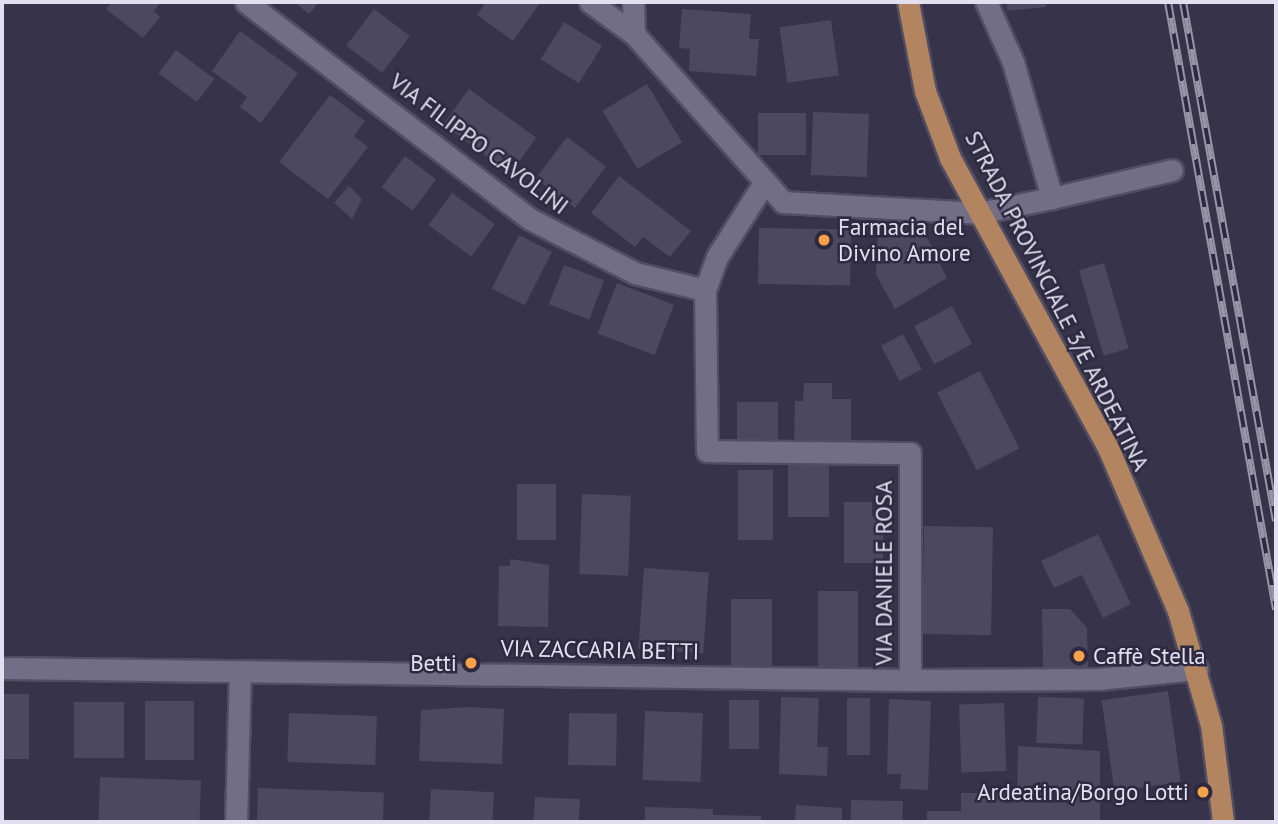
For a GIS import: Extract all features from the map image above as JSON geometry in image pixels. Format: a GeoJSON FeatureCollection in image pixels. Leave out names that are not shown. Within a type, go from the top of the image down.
{"type":"FeatureCollection","features":[{"type":"Feature","properties":{"kind":"main road","name":"STRADA PROVINCIALE 3/E ARDEATINA"},"geometry":{"type":"LineString","coordinates":[[908,2],[925,91],[978,213],[1110,450],[1197,670],[1223,822]]}},
{"type":"Feature","properties":{"kind":"street","name":"VIA FILIPPO CAVOLINI"},"geometry":{"type":"LineString","coordinates":[[246,2],[530,219],[635,273],[705,290]]}},
{"type":"Feature","properties":{"kind":"street"},"geometry":{"type":"LineString","coordinates":[[590,2],[634,34],[783,202],[978,213],[1172,170]]}},
{"type":"Feature","properties":{"kind":"street"},"geometry":{"type":"LineString","coordinates":[[633,2],[634,34]]}},
{"type":"Feature","properties":{"kind":"street"},"geometry":{"type":"LineString","coordinates":[[986,2],[1013,62],[1052,198]]}},
{"type":"Feature","properties":{"kind":"street"},"geometry":{"type":"LineString","coordinates":[[705,290],[717,257],[764,183]]}},
{"type":"Feature","properties":{"kind":"street","name":"VIA DANIELE ROSA"},"geometry":{"type":"LineString","coordinates":[[705,290],[707,451],[910,453],[910,680]]}},
{"type":"Feature","properties":{"kind":"street","name":"VIA ZACCARIA BETTI"},"geometry":{"type":"LineString","coordinates":[[2,668],[910,680],[1098,679],[1197,670]]}},
{"type":"Feature","properties":{"kind":"street"},"geometry":{"type":"LineString","coordinates":[[236,822],[240,672]]}},
{"type":"Feature","properties":{"kind":"building"},"geometry":{"type":"Polygon","coordinates":[[[112,2],[161,2],[154,11],[160,17],[143,38],[106,9],[112,2]]]}},
{"type":"Feature","properties":{"kind":"building"},"geometry":{"type":"Polygon","coordinates":[[[294,2],[319,2],[309,14],[294,2]]]}},
{"type":"Feature","properties":{"kind":"building"},"geometry":{"type":"Polygon","coordinates":[[[486,2],[540,3],[513,41],[477,15],[486,2]]]}},
{"type":"Feature","properties":{"kind":"building"},"geometry":{"type":"Polygon","coordinates":[[[1007,2],[1046,2],[1046,7],[1007,11],[1007,2]]]}},
{"type":"Feature","properties":{"kind":"building"},"geometry":{"type":"Polygon","coordinates":[[[374,9],[410,36],[382,73],[346,46],[374,9]]]}},
{"type":"Feature","properties":{"kind":"building"},"geometry":{"type":"Polygon","coordinates":[[[682,9],[751,14],[749,39],[759,39],[756,76],[689,71],[690,49],[679,48],[682,9]]]}},
{"type":"Feature","properties":{"kind":"building"},"geometry":{"type":"Polygon","coordinates":[[[831,20],[839,75],[787,83],[780,27],[831,20]]]}},
{"type":"Feature","properties":{"kind":"building"},"geometry":{"type":"Polygon","coordinates":[[[564,22],[602,46],[579,83],[541,59],[564,22]]]}},
{"type":"Feature","properties":{"kind":"building"},"geometry":{"type":"Polygon","coordinates":[[[240,31],[298,73],[261,123],[240,107],[247,97],[212,71],[240,31]]]}},
{"type":"Feature","properties":{"kind":"building"},"geometry":{"type":"Polygon","coordinates":[[[176,50],[214,79],[197,102],[159,73],[176,50]]]}},
{"type":"Feature","properties":{"kind":"building"},"geometry":{"type":"Polygon","coordinates":[[[647,84],[682,142],[637,169],[602,111],[647,84]]]}},
{"type":"Feature","properties":{"kind":"building"},"geometry":{"type":"Polygon","coordinates":[[[469,89],[536,138],[510,173],[443,125],[469,89]]]}},
{"type":"Feature","properties":{"kind":"building"},"geometry":{"type":"Polygon","coordinates":[[[330,95],[365,121],[354,136],[368,147],[328,199],[279,162],[330,95]]]}},
{"type":"Feature","properties":{"kind":"building"},"geometry":{"type":"Polygon","coordinates":[[[813,112],[869,114],[867,177],[811,175],[813,112]]]}},
{"type":"Feature","properties":{"kind":"building"},"geometry":{"type":"Polygon","coordinates":[[[758,113],[806,113],[806,155],[758,155],[758,113]]]}},
{"type":"Feature","properties":{"kind":"building"},"geometry":{"type":"Polygon","coordinates":[[[567,137],[606,166],[575,208],[536,179],[567,137]]]}},
{"type":"Feature","properties":{"kind":"building"},"geometry":{"type":"Polygon","coordinates":[[[405,156],[436,179],[413,211],[382,187],[405,156]]]}},
{"type":"Feature","properties":{"kind":"building"},"geometry":{"type":"Polygon","coordinates":[[[619,176],[691,231],[670,257],[643,237],[635,247],[591,213],[619,176]]]}},
{"type":"Feature","properties":{"kind":"building"},"geometry":{"type":"Polygon","coordinates":[[[349,186],[362,199],[352,219],[334,203],[349,186]]]}},
{"type":"Feature","properties":{"kind":"building"},"geometry":{"type":"Polygon","coordinates":[[[452,193],[495,224],[471,257],[428,225],[452,193]]]}},
{"type":"Feature","properties":{"kind":"building"},"geometry":{"type":"Polygon","coordinates":[[[759,228],[851,230],[850,286],[758,284],[759,228]]]}},
{"type":"Feature","properties":{"kind":"building"},"geometry":{"type":"Polygon","coordinates":[[[878,230],[925,233],[947,278],[895,309],[876,275],[878,230]]]}},
{"type":"Feature","properties":{"kind":"building"},"geometry":{"type":"Polygon","coordinates":[[[519,235],[552,252],[525,305],[492,288],[519,235]]]}},
{"type":"Feature","properties":{"kind":"building"},"geometry":{"type":"Polygon","coordinates":[[[1104,263],[1129,349],[1104,356],[1079,270],[1104,263]]]}},
{"type":"Feature","properties":{"kind":"building"},"geometry":{"type":"Polygon","coordinates":[[[564,265],[604,280],[589,320],[549,304],[564,265]]]}},
{"type":"Feature","properties":{"kind":"building"},"geometry":{"type":"Polygon","coordinates":[[[617,283],[674,305],[655,355],[598,333],[617,283]]]}},
{"type":"Feature","properties":{"kind":"building"},"geometry":{"type":"Polygon","coordinates":[[[952,306],[972,344],[934,364],[914,326],[952,306]]]}},
{"type":"Feature","properties":{"kind":"building"},"geometry":{"type":"Polygon","coordinates":[[[903,334],[922,369],[900,381],[881,346],[903,334]]]}},
{"type":"Feature","properties":{"kind":"building"},"geometry":{"type":"Polygon","coordinates":[[[980,371],[1019,449],[977,470],[937,393],[980,371]]]}},
{"type":"Feature","properties":{"kind":"building"},"geometry":{"type":"Polygon","coordinates":[[[804,383],[832,383],[832,399],[851,399],[851,445],[794,445],[795,401],[803,401],[804,383]]]}},
{"type":"Feature","properties":{"kind":"building"},"geometry":{"type":"Polygon","coordinates":[[[737,402],[778,402],[778,440],[737,440],[737,402]]]}},
{"type":"Feature","properties":{"kind":"building"},"geometry":{"type":"Polygon","coordinates":[[[788,463],[829,463],[829,517],[788,517],[788,463]]]}},
{"type":"Feature","properties":{"kind":"building"},"geometry":{"type":"Polygon","coordinates":[[[738,470],[773,470],[773,540],[738,540],[738,470]]]}},
{"type":"Feature","properties":{"kind":"building"},"geometry":{"type":"Polygon","coordinates":[[[517,484],[556,484],[556,540],[517,540],[517,484]]]}},
{"type":"Feature","properties":{"kind":"building"},"geometry":{"type":"Polygon","coordinates":[[[582,494],[631,496],[628,576],[579,574],[582,494]]]}},
{"type":"Feature","properties":{"kind":"building"},"geometry":{"type":"Polygon","coordinates":[[[844,502],[872,502],[872,516],[883,516],[883,563],[844,563],[844,502]]]}},
{"type":"Feature","properties":{"kind":"building"},"geometry":{"type":"Polygon","coordinates":[[[924,526],[993,527],[991,635],[922,634],[924,526]]]}},
{"type":"Feature","properties":{"kind":"building"},"geometry":{"type":"Polygon","coordinates":[[[1098,534],[1131,604],[1103,618],[1082,575],[1054,588],[1041,561],[1098,534]]]}},
{"type":"Feature","properties":{"kind":"building"},"geometry":{"type":"Polygon","coordinates":[[[510,559],[549,565],[548,627],[498,626],[499,566],[510,566],[510,559]]]}},
{"type":"Feature","properties":{"kind":"building"},"geometry":{"type":"Polygon","coordinates":[[[644,568],[709,573],[703,653],[638,649],[644,568]]]}},
{"type":"Feature","properties":{"kind":"building"},"geometry":{"type":"Polygon","coordinates":[[[818,591],[858,591],[858,671],[818,671],[818,591]]]}},
{"type":"Feature","properties":{"kind":"building"},"geometry":{"type":"Polygon","coordinates":[[[731,599],[772,599],[772,670],[731,670],[731,599]]]}},
{"type":"Feature","properties":{"kind":"building"},"geometry":{"type":"Polygon","coordinates":[[[1042,609],[1070,609],[1087,628],[1088,667],[1043,668],[1042,609]]]}},
{"type":"Feature","properties":{"kind":"building"},"geometry":{"type":"Polygon","coordinates":[[[1168,691],[1181,782],[1114,791],[1102,700],[1168,691]]]}},
{"type":"Feature","properties":{"kind":"building"},"geometry":{"type":"Polygon","coordinates":[[[2,694],[29,694],[29,759],[2,759],[2,694]]]}},
{"type":"Feature","properties":{"kind":"building"},"geometry":{"type":"Polygon","coordinates":[[[781,697],[819,698],[817,747],[828,747],[827,776],[779,774],[781,697]]]}},
{"type":"Feature","properties":{"kind":"building"},"geometry":{"type":"Polygon","coordinates":[[[1038,697],[1084,699],[1082,745],[1036,743],[1038,697]]]}},
{"type":"Feature","properties":{"kind":"building"},"geometry":{"type":"Polygon","coordinates":[[[847,698],[870,698],[870,755],[847,755],[847,698]]]}},
{"type":"Feature","properties":{"kind":"building"},"geometry":{"type":"Polygon","coordinates":[[[889,699],[931,701],[928,790],[900,789],[901,774],[887,774],[889,699]]]}},
{"type":"Feature","properties":{"kind":"building"},"geometry":{"type":"Polygon","coordinates":[[[729,700],[759,700],[759,749],[729,749],[729,700]]]}},
{"type":"Feature","properties":{"kind":"building"},"geometry":{"type":"Polygon","coordinates":[[[145,701],[194,701],[194,760],[145,760],[145,701]]]}},
{"type":"Feature","properties":{"kind":"building"},"geometry":{"type":"Polygon","coordinates":[[[74,702],[124,702],[124,758],[74,758],[74,702]]]}},
{"type":"Feature","properties":{"kind":"building"},"geometry":{"type":"Polygon","coordinates":[[[1004,703],[1006,771],[961,773],[959,705],[1004,703]]]}},
{"type":"Feature","properties":{"kind":"building"},"geometry":{"type":"Polygon","coordinates":[[[470,707],[504,709],[502,764],[419,761],[421,710],[470,707]]]}},
{"type":"Feature","properties":{"kind":"building"},"geometry":{"type":"Polygon","coordinates":[[[645,711],[703,713],[701,782],[643,780],[645,711]]]}},
{"type":"Feature","properties":{"kind":"building"},"geometry":{"type":"Polygon","coordinates":[[[289,713],[377,716],[375,765],[287,762],[289,713]]]}},
{"type":"Feature","properties":{"kind":"building"},"geometry":{"type":"Polygon","coordinates":[[[569,713],[617,714],[616,766],[568,765],[569,713]]]}},
{"type":"Feature","properties":{"kind":"building"},"geometry":{"type":"Polygon","coordinates":[[[1018,746],[1100,751],[1100,822],[927,822],[927,811],[961,811],[961,793],[1017,793],[1018,746]]]}},
{"type":"Feature","properties":{"kind":"building"},"geometry":{"type":"Polygon","coordinates":[[[100,777],[201,781],[199,822],[98,822],[100,777]]]}},
{"type":"Feature","properties":{"kind":"building"},"geometry":{"type":"Polygon","coordinates":[[[258,788],[384,792],[383,822],[257,822],[258,788]]]}},
{"type":"Feature","properties":{"kind":"building"},"geometry":{"type":"Polygon","coordinates":[[[431,789],[494,792],[492,822],[429,822],[431,789]]]}},
{"type":"Feature","properties":{"kind":"building"},"geometry":{"type":"Polygon","coordinates":[[[535,797],[580,799],[579,822],[534,822],[535,797]]]}},
{"type":"Feature","properties":{"kind":"building"},"geometry":{"type":"Polygon","coordinates":[[[851,800],[903,801],[903,822],[851,822],[851,800]]]}},
{"type":"Feature","properties":{"kind":"building"},"geometry":{"type":"Polygon","coordinates":[[[796,805],[842,808],[842,822],[795,822],[796,805]]]}},
{"type":"Feature","properties":{"kind":"building"},"geometry":{"type":"Polygon","coordinates":[[[645,807],[713,809],[713,815],[761,816],[761,822],[645,822],[645,807]]]}},
{"type":"Feature","properties":{"kind":"railway"},"geometry":{"type":"LineString","coordinates":[[1168,2],[1276,609]]}},
{"type":"Feature","properties":{"kind":"railway"},"geometry":{"type":"LineString","coordinates":[[1183,2],[1276,521]]}},
{"type":"Feature","properties":{"kind":"place","name":"Farmacia del Divino Amore"},"geometry":{"type":"Point","coordinates":[824,240]}},
{"type":"Feature","properties":{"kind":"place","name":"Caffè Stella"},"geometry":{"type":"Point","coordinates":[1079,656]}},
{"type":"Feature","properties":{"kind":"place","name":"Betti"},"geometry":{"type":"Point","coordinates":[471,663]}},
{"type":"Feature","properties":{"kind":"place","name":"Ardeatina/Borgo Lotti"},"geometry":{"type":"Point","coordinates":[1203,792]}}]}
